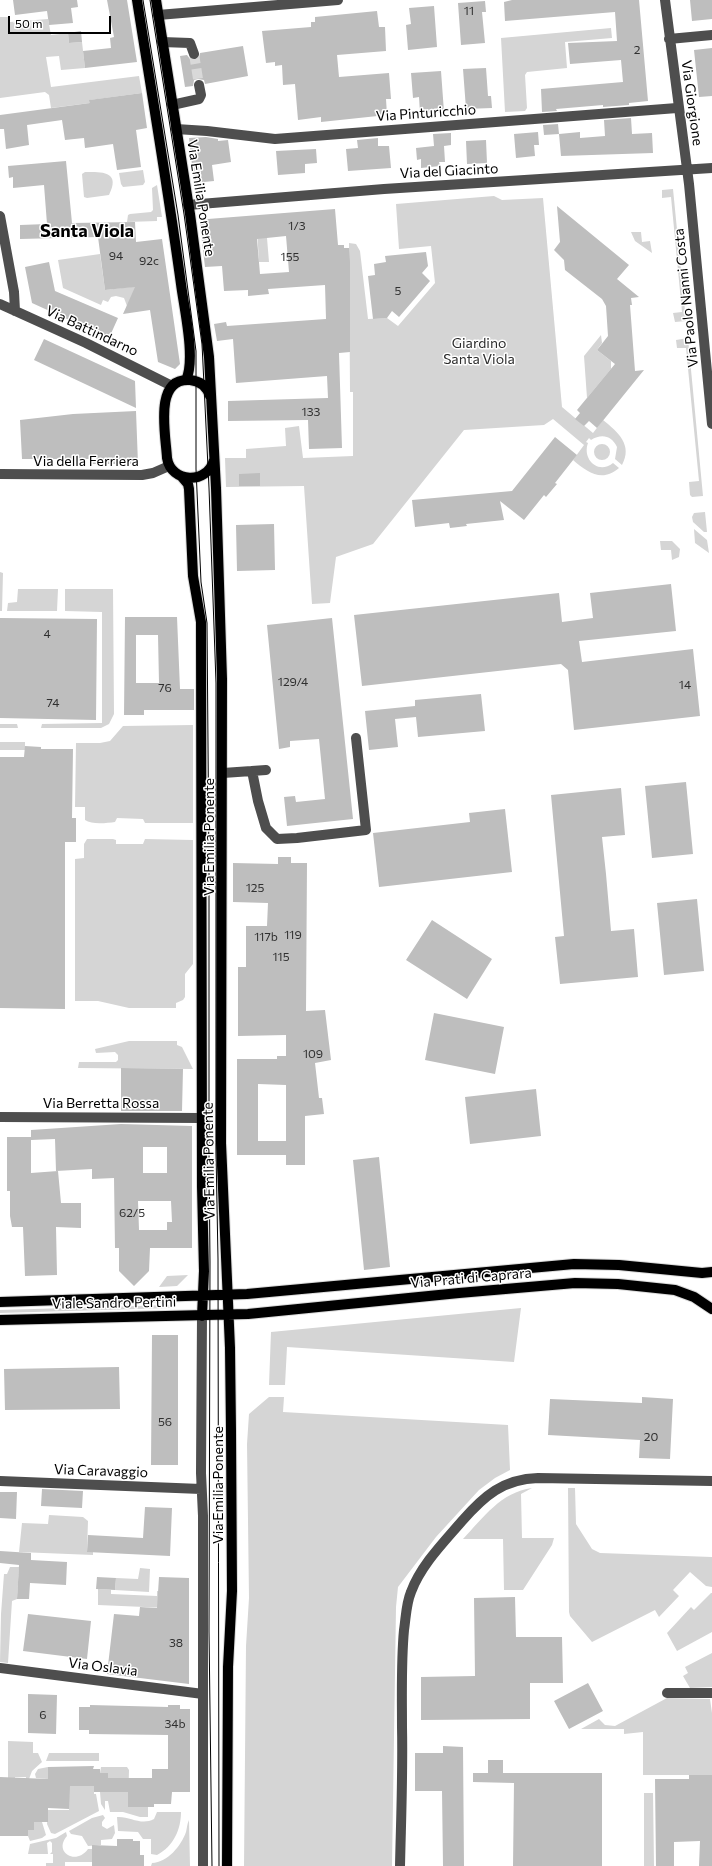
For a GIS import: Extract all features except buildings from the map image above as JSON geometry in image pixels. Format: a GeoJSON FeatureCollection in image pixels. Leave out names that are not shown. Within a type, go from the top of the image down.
{"type":"FeatureCollection","features":[{"type":"Feature","properties":{"kind":"main road"},"geometry":{"type":"LineString","coordinates":[[137,0],[172,216],[189,345],[190,368],[186,380]]}},
{"type":"Feature","properties":{"kind":"main road","name":"Via Emilia Ponente"},"geometry":{"type":"LineString","coordinates":[[156,0],[188,205],[209,357],[212,400],[222,679],[223,773],[221,1143],[232,1431],[232,1590],[228,1667],[227,1866]]}},
{"type":"Feature","properties":{"kind":"main road"},"geometry":{"type":"LineString","coordinates":[[169,466],[167,458],[164,402],[167,392],[176,383],[186,380],[196,381],[202,384],[208,391],[212,400]]}},
{"type":"Feature","properties":{"kind":"main road","name":"Via Emilia Ponente"},"geometry":{"type":"LineString","coordinates":[[182,477],[192,479],[205,474],[211,469],[214,456]]}},
{"type":"Feature","properties":{"kind":"main road","name":"Via Emilia Ponente"},"geometry":{"type":"LineString","coordinates":[[169,466],[174,472],[182,477],[189,489],[193,576],[201,617],[203,750],[202,1316]]}},
{"type":"Feature","properties":{"kind":"main road","name":"Via Prati di Caprara"},"geometry":{"type":"LineString","coordinates":[[227,1295],[574,1264],[619,1265],[702,1273],[712,1272]]}},
{"type":"Feature","properties":{"kind":"main road","name":"Via Prati di Caprara"},"geometry":{"type":"LineString","coordinates":[[228,1315],[575,1283],[618,1284],[675,1290],[694,1297],[712,1309]]}},
{"type":"Feature","properties":{"kind":"main road","name":"Viale Sandro Pertini"},"geometry":{"type":"LineString","coordinates":[[0,1302],[227,1295]]}},
{"type":"Feature","properties":{"kind":"main road","name":"Viale Sandro Pertini"},"geometry":{"type":"LineString","coordinates":[[0,1320],[228,1315]]}},
{"type":"Feature","properties":{"kind":"street"},"geometry":{"type":"LineString","coordinates":[[158,15],[338,0]]}},
{"type":"Feature","properties":{"kind":"street","name":"Via Giorgione"},"geometry":{"type":"LineString","coordinates":[[664,0],[677,108],[687,170]]}},
{"type":"Feature","properties":{"kind":"street"},"geometry":{"type":"LineString","coordinates":[[669,39],[712,35]]}},
{"type":"Feature","properties":{"kind":"street"},"geometry":{"type":"LineString","coordinates":[[162,42],[190,43],[194,54]]}},
{"type":"Feature","properties":{"kind":"street"},"geometry":{"type":"LineString","coordinates":[[172,105],[199,99],[201,95],[199,85]]}},
{"type":"Feature","properties":{"kind":"street","name":"Via Pinturicchio"},"geometry":{"type":"LineString","coordinates":[[176,130],[207,131],[275,139],[677,108]]}},
{"type":"Feature","properties":{"kind":"street","name":"Via del Giacinto"},"geometry":{"type":"LineString","coordinates":[[188,205],[377,189],[712,168]]}},
{"type":"Feature","properties":{"kind":"street","name":"Via Paolo Nanni Costa"},"geometry":{"type":"LineString","coordinates":[[687,170],[712,424]]}},
{"type":"Feature","properties":{"kind":"street"},"geometry":{"type":"LineString","coordinates":[[0,216],[14,292],[15,311]]}},
{"type":"Feature","properties":{"kind":"street","name":"Via Battindarno"},"geometry":{"type":"LineString","coordinates":[[0,304],[113,356],[172,386]]}},
{"type":"Feature","properties":{"kind":"street","name":"Via della Ferriera"},"geometry":{"type":"LineString","coordinates":[[0,474],[142,476],[153,474],[169,466]]}},
{"type":"Feature","properties":{"kind":"street"},"geometry":{"type":"LineString","coordinates":[[252,771],[258,801],[266,828],[277,839],[366,830],[356,738]]}},
{"type":"Feature","properties":{"kind":"street"},"geometry":{"type":"LineString","coordinates":[[223,773],[266,770]]}},
{"type":"Feature","properties":{"kind":"street","name":"Via Berretta Rossa"},"geometry":{"type":"LineString","coordinates":[[0,1117],[202,1118]]}},
{"type":"Feature","properties":{"kind":"street","name":"Via Emilia Ponente"},"geometry":{"type":"LineString","coordinates":[[202,1316],[201,1489],[203,1522],[203,1866]]}},
{"type":"Feature","properties":{"kind":"street"},"geometry":{"type":"LineString","coordinates":[[400,1866],[402,1656],[407,1606],[411,1591],[421,1573],[444,1542],[475,1505],[510,1482],[519,1479],[712,1481]]}},
{"type":"Feature","properties":{"kind":"street","name":"Via Caravaggio"},"geometry":{"type":"LineString","coordinates":[[0,1481],[201,1489]]}},
{"type":"Feature","properties":{"kind":"street","name":"Via Oslavia"},"geometry":{"type":"LineString","coordinates":[[0,1668],[203,1694]]}},
{"type":"Feature","properties":{"kind":"street"},"geometry":{"type":"LineString","coordinates":[[667,1693],[712,1693]]}},
{"type":"Feature","properties":{"kind":"green space"},"geometry":{"type":"Polygon","coordinates":[[[0,17],[9,17],[10,22],[48,19],[51,35],[68,33],[69,43],[82,42],[85,68],[61,70],[59,56],[46,57],[51,87],[139,76],[142,93],[90,100],[90,103],[51,108],[49,95],[45,92],[0,98],[0,17]]]}},
{"type":"Feature","properties":{"kind":"green space"},"geometry":{"type":"Polygon","coordinates":[[[611,28],[612,38],[565,42],[567,68],[527,72],[525,75],[527,108],[525,111],[505,112],[501,38],[611,28]]]}},
{"type":"Feature","properties":{"kind":"green space"},"geometry":{"type":"Polygon","coordinates":[[[143,170],[145,182],[143,185],[123,187],[119,173],[143,170]]]}},
{"type":"Feature","properties":{"kind":"green space"},"geometry":{"type":"Polygon","coordinates":[[[85,172],[108,174],[113,181],[109,195],[87,198],[84,197],[82,174],[85,172]]]}},
{"type":"Feature","properties":{"kind":"green space"},"geometry":{"type":"Polygon","coordinates":[[[157,185],[162,217],[157,217],[157,221],[127,222],[128,215],[130,214],[151,212],[153,210],[152,188],[157,185]]]}},
{"type":"Feature","properties":{"kind":"green space"},"geometry":{"type":"Polygon","coordinates":[[[673,189],[686,321],[675,322],[673,313],[682,312],[671,197],[662,198],[662,190],[673,189]]]}},
{"type":"Feature","properties":{"kind":"green space","name":"Giardino Santa Viola"},"geometry":{"type":"Polygon","coordinates":[[[494,196],[502,200],[543,198],[562,407],[593,433],[603,420],[614,429],[619,434],[625,445],[625,458],[622,465],[615,459],[617,447],[612,440],[603,436],[591,440],[589,438],[586,442],[588,443],[587,455],[593,464],[602,467],[613,463],[619,468],[607,475],[589,472],[573,460],[584,445],[553,419],[544,425],[464,430],[373,544],[336,557],[330,603],[312,604],[304,486],[226,487],[225,458],[246,458],[246,449],[286,446],[285,428],[299,426],[303,458],[353,456],[353,392],[350,392],[349,243],[356,244],[360,251],[368,319],[387,318],[398,326],[435,283],[431,246],[399,249],[396,204],[494,196]]]}},
{"type":"Feature","properties":{"kind":"green space"},"geometry":{"type":"Polygon","coordinates":[[[257,229],[263,238],[267,238],[269,262],[259,262],[257,229]]]}},
{"type":"Feature","properties":{"kind":"green space"},"geometry":{"type":"Polygon","coordinates":[[[631,232],[641,232],[642,242],[650,241],[652,253],[635,241],[631,232]]]}},
{"type":"Feature","properties":{"kind":"green space"},"geometry":{"type":"Polygon","coordinates":[[[100,254],[105,290],[139,286],[127,306],[124,298],[116,296],[111,297],[108,302],[103,300],[101,305],[63,288],[58,260],[100,254]]]}},
{"type":"Feature","properties":{"kind":"green space"},"geometry":{"type":"Polygon","coordinates":[[[601,335],[602,343],[597,350],[611,361],[611,369],[587,398],[584,356],[601,335]]]}},
{"type":"Feature","properties":{"kind":"green space"},"geometry":{"type":"Polygon","coordinates":[[[688,338],[703,496],[692,497],[690,495],[689,482],[699,481],[686,348],[677,348],[676,340],[688,338]]]}},
{"type":"Feature","properties":{"kind":"green space"},"geometry":{"type":"Polygon","coordinates":[[[602,444],[608,446],[610,452],[608,458],[602,460],[596,458],[594,452],[596,446],[602,444]]]}},
{"type":"Feature","properties":{"kind":"green space"},"geometry":{"type":"Polygon","coordinates":[[[705,512],[707,532],[704,532],[693,522],[692,517],[694,513],[705,512]]]}},
{"type":"Feature","properties":{"kind":"green space"},"geometry":{"type":"Polygon","coordinates":[[[694,529],[707,540],[709,553],[695,543],[694,529]]]}},
{"type":"Feature","properties":{"kind":"green space"},"geometry":{"type":"Polygon","coordinates":[[[660,541],[672,541],[680,549],[679,557],[672,560],[671,550],[661,550],[660,541]]]}},
{"type":"Feature","properties":{"kind":"green space"},"geometry":{"type":"Polygon","coordinates":[[[0,572],[3,573],[2,611],[0,611],[0,572]]]}},
{"type":"Feature","properties":{"kind":"green space"},"geometry":{"type":"Polygon","coordinates":[[[18,589],[58,589],[57,611],[7,611],[8,603],[17,602],[18,589]]]}},
{"type":"Feature","properties":{"kind":"green space"},"geometry":{"type":"Polygon","coordinates":[[[65,589],[113,589],[114,714],[109,724],[101,728],[41,728],[42,724],[102,723],[102,612],[65,611],[65,589]]]}},
{"type":"Feature","properties":{"kind":"green space"},"geometry":{"type":"Polygon","coordinates":[[[0,724],[17,724],[18,728],[0,728],[0,724]]]}},
{"type":"Feature","properties":{"kind":"green space"},"geometry":{"type":"Polygon","coordinates":[[[193,725],[193,823],[145,823],[143,819],[117,818],[115,822],[104,823],[92,823],[85,820],[85,807],[75,807],[76,743],[100,743],[110,741],[123,726],[193,725]]]}},
{"type":"Feature","properties":{"kind":"green space"},"geometry":{"type":"Polygon","coordinates":[[[0,742],[25,742],[25,750],[0,750],[0,742]]]}},
{"type":"Feature","properties":{"kind":"green space"},"geometry":{"type":"Polygon","coordinates":[[[87,839],[113,839],[116,840],[116,844],[143,844],[145,839],[193,840],[193,964],[185,974],[185,997],[183,1000],[176,1003],[176,1008],[129,1008],[98,1001],[75,1001],[75,859],[84,858],[84,844],[87,839]]]}},
{"type":"Feature","properties":{"kind":"green space"},"geometry":{"type":"Polygon","coordinates":[[[129,1041],[177,1041],[177,1045],[182,1047],[193,1069],[78,1068],[79,1062],[116,1062],[118,1060],[118,1055],[115,1052],[96,1053],[95,1049],[129,1041]]]}},
{"type":"Feature","properties":{"kind":"green space"},"geometry":{"type":"Polygon","coordinates":[[[188,1275],[177,1286],[159,1287],[167,1276],[188,1275]]]}},
{"type":"Feature","properties":{"kind":"green space"},"geometry":{"type":"Polygon","coordinates":[[[171,1305],[171,1308],[0,1313],[0,1310],[171,1305]]]}},
{"type":"Feature","properties":{"kind":"green space"},"geometry":{"type":"Polygon","coordinates":[[[521,1308],[514,1362],[287,1347],[285,1385],[269,1385],[271,1332],[521,1308]]]}},
{"type":"Feature","properties":{"kind":"green space"},"geometry":{"type":"Polygon","coordinates":[[[269,1397],[284,1397],[283,1412],[508,1425],[510,1470],[495,1478],[479,1490],[436,1537],[398,1587],[396,1607],[392,1866],[244,1866],[246,1646],[249,1598],[247,1444],[249,1414],[269,1397]]]}},
{"type":"Feature","properties":{"kind":"green space"},"geometry":{"type":"Polygon","coordinates":[[[532,1488],[521,1494],[522,1538],[554,1538],[552,1545],[523,1590],[504,1590],[503,1539],[463,1539],[493,1507],[502,1500],[521,1490],[532,1488]]]}},
{"type":"Feature","properties":{"kind":"green space"},"geometry":{"type":"Polygon","coordinates":[[[568,1488],[575,1488],[576,1524],[592,1549],[600,1553],[712,1557],[712,1587],[706,1586],[690,1572],[673,1590],[679,1596],[659,1617],[655,1610],[592,1642],[570,1616],[569,1612],[568,1488]]]}},
{"type":"Feature","properties":{"kind":"green space"},"geometry":{"type":"Polygon","coordinates":[[[49,1515],[83,1517],[88,1521],[87,1551],[93,1552],[93,1555],[19,1552],[22,1523],[48,1524],[49,1515]]]}},
{"type":"Feature","properties":{"kind":"green space"},"geometry":{"type":"Polygon","coordinates":[[[10,1567],[19,1567],[17,1599],[12,1601],[8,1663],[0,1662],[1,1614],[4,1574],[7,1574],[10,1567]]]}},
{"type":"Feature","properties":{"kind":"green space"},"geometry":{"type":"Polygon","coordinates":[[[140,1568],[150,1569],[149,1592],[115,1590],[116,1578],[138,1579],[140,1568]]]}},
{"type":"Feature","properties":{"kind":"green space"},"geometry":{"type":"Polygon","coordinates":[[[98,1589],[111,1590],[111,1594],[157,1596],[157,1591],[169,1592],[168,1608],[98,1605],[98,1589]]]}},
{"type":"Feature","properties":{"kind":"green space"},"geometry":{"type":"Polygon","coordinates":[[[711,1593],[712,1632],[677,1651],[667,1633],[691,1607],[694,1610],[711,1593]]]}},
{"type":"Feature","properties":{"kind":"green space"},"geometry":{"type":"Polygon","coordinates":[[[712,1653],[712,1687],[690,1688],[683,1676],[688,1673],[685,1667],[712,1653]]]}},
{"type":"Feature","properties":{"kind":"green space"},"geometry":{"type":"Polygon","coordinates":[[[667,1698],[710,1699],[712,1713],[712,1775],[643,1775],[643,1732],[624,1734],[624,1729],[581,1729],[599,1719],[605,1725],[615,1726],[667,1698]]]}},
{"type":"Feature","properties":{"kind":"green space"},"geometry":{"type":"Polygon","coordinates":[[[8,1741],[33,1742],[33,1753],[38,1753],[42,1762],[32,1771],[29,1779],[26,1779],[26,1777],[15,1777],[15,1787],[8,1787],[8,1741]]]}},
{"type":"Feature","properties":{"kind":"green space"},"geometry":{"type":"Polygon","coordinates":[[[49,1753],[99,1753],[99,1761],[46,1761],[49,1753]]]}},
{"type":"Feature","properties":{"kind":"green space"},"geometry":{"type":"Polygon","coordinates":[[[48,1767],[48,1779],[36,1778],[35,1774],[38,1769],[48,1767]]]}},
{"type":"Feature","properties":{"kind":"green space"},"geometry":{"type":"Polygon","coordinates":[[[101,1767],[127,1767],[129,1770],[128,1807],[148,1807],[148,1817],[140,1817],[123,1812],[110,1812],[108,1801],[105,1801],[105,1810],[101,1804],[100,1792],[108,1791],[108,1773],[100,1773],[101,1767]]]}},
{"type":"Feature","properties":{"kind":"green space"},"geometry":{"type":"Polygon","coordinates":[[[69,1783],[94,1786],[94,1794],[96,1794],[99,1811],[55,1834],[51,1833],[47,1824],[48,1810],[69,1810],[69,1783]]]}},
{"type":"Feature","properties":{"kind":"green space"},"geometry":{"type":"Polygon","coordinates":[[[644,1793],[653,1793],[654,1866],[644,1866],[644,1793]]]}},
{"type":"Feature","properties":{"kind":"green space"},"geometry":{"type":"Polygon","coordinates":[[[157,1812],[181,1812],[181,1818],[178,1831],[172,1842],[157,1855],[151,1854],[151,1839],[143,1839],[138,1832],[118,1831],[117,1817],[145,1822],[154,1819],[157,1812]]]}},
{"type":"Feature","properties":{"kind":"green space"},"geometry":{"type":"Polygon","coordinates":[[[103,1815],[105,1818],[102,1822],[102,1826],[107,1829],[114,1825],[115,1833],[112,1839],[101,1840],[101,1845],[88,1846],[82,1836],[71,1834],[69,1831],[92,1818],[103,1815]]]}},
{"type":"Feature","properties":{"kind":"green space"},"geometry":{"type":"Polygon","coordinates":[[[189,1820],[190,1866],[151,1866],[152,1863],[163,1860],[177,1848],[184,1837],[189,1820]]]}},
{"type":"Feature","properties":{"kind":"green space"},"geometry":{"type":"Polygon","coordinates":[[[34,1822],[42,1822],[46,1835],[42,1838],[30,1841],[28,1830],[34,1830],[34,1822]]]}},
{"type":"Feature","properties":{"kind":"green space"},"geometry":{"type":"Polygon","coordinates":[[[66,1832],[67,1836],[63,1842],[64,1852],[72,1857],[83,1854],[88,1849],[92,1849],[92,1862],[65,1862],[65,1866],[46,1866],[46,1863],[53,1863],[53,1854],[50,1854],[52,1852],[52,1843],[50,1841],[47,1843],[48,1854],[28,1854],[30,1844],[56,1838],[66,1832]]]}},
{"type":"Feature","properties":{"kind":"tunnel"},"geometry":{"type":"LineString","coordinates":[[194,54],[199,85]]}},
{"type":"Feature","properties":{"kind":"tram line"},"geometry":{"type":"LineString","coordinates":[[143,0],[178,215],[196,351],[196,469],[201,582],[207,623],[210,1262],[209,1631],[212,1866]]}},
{"type":"Feature","properties":{"kind":"tram line"},"geometry":{"type":"LineString","coordinates":[[150,0],[184,214],[202,344],[209,488],[216,683],[219,1866]]}},
{"type":"Feature","properties":{"kind":"district","name":"Santa Viola"},"geometry":{"type":"Point","coordinates":[87,231]}}]}
